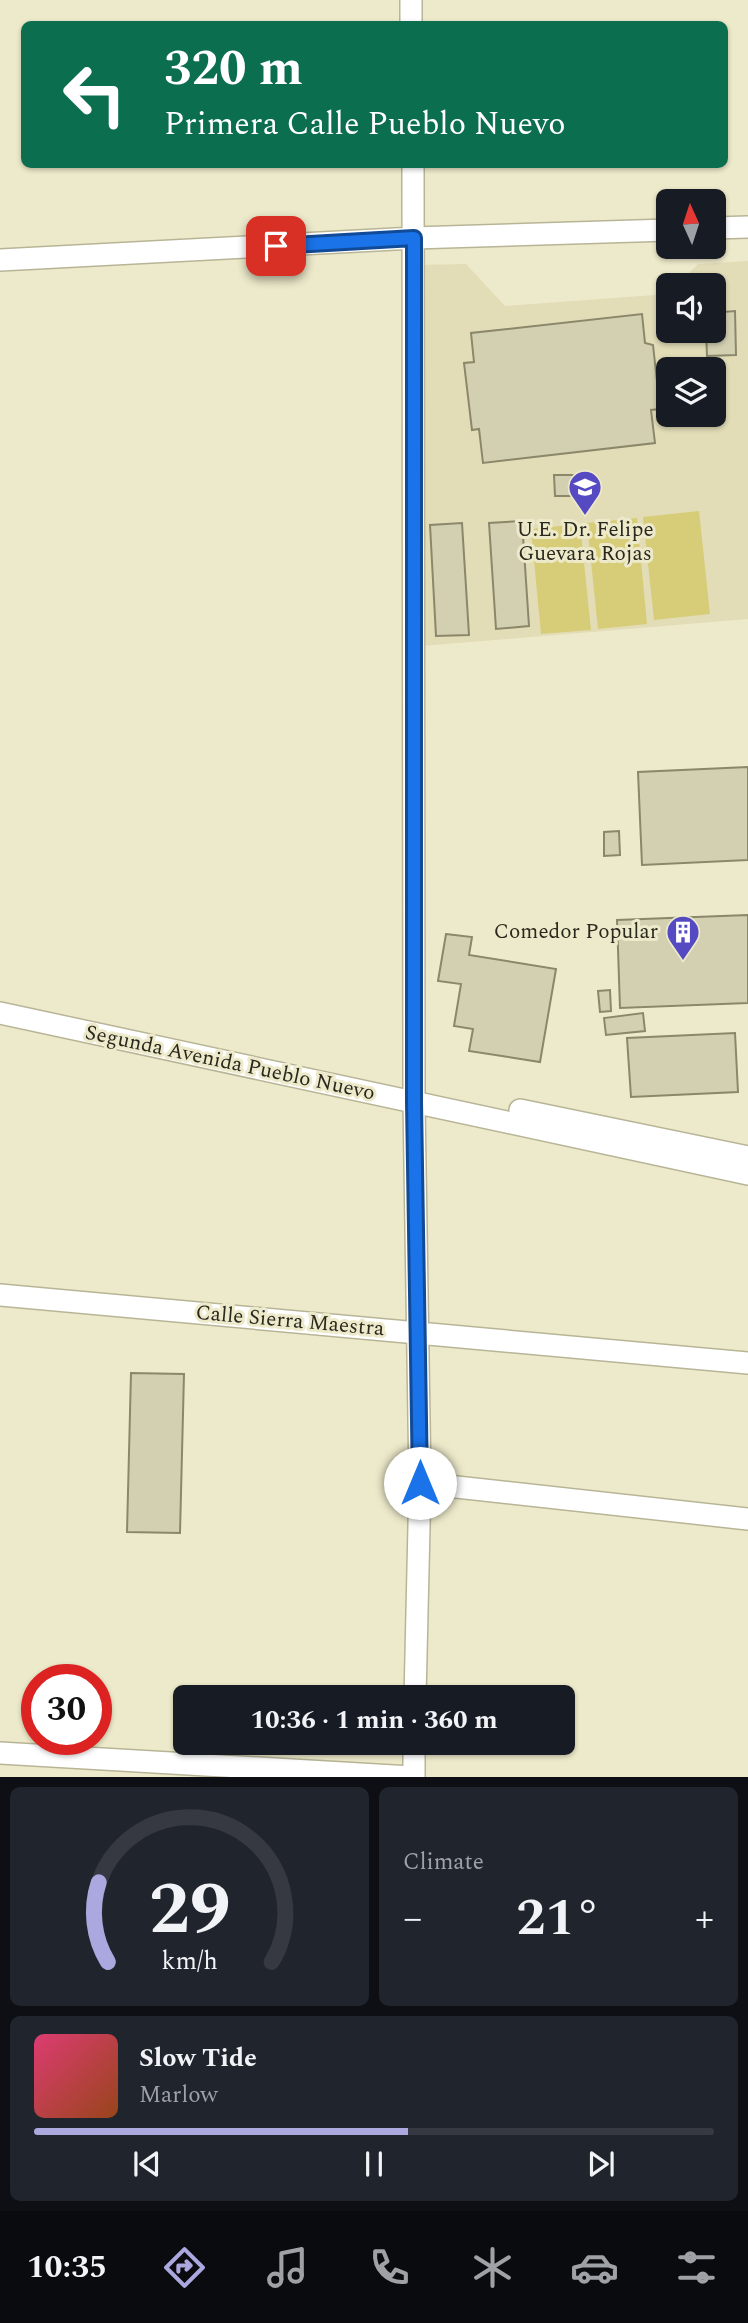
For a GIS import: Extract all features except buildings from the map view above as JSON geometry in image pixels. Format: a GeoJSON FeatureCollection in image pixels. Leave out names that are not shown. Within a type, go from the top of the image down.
{"type":"FeatureCollection","features":[{"type":"Feature","properties":{"kind":"street"},"geometry":{"type":"LineString","coordinates":[[411,0],[411,21]]}},
{"type":"Feature","properties":{"kind":"street"},"geometry":{"type":"LineString","coordinates":[[413,168],[414,1095],[420,1483],[415,1685]]}},
{"type":"Feature","properties":{"kind":"street"},"geometry":{"type":"LineString","coordinates":[[726,228],[748,227]]}},
{"type":"Feature","properties":{"kind":"street"},"geometry":{"type":"LineString","coordinates":[[0,260],[414,238],[656,230]]}},
{"type":"Feature","properties":{"kind":"street"},"geometry":{"type":"LineString","coordinates":[[0,1000],[414,1095],[748,1157]]}},
{"type":"Feature","properties":{"kind":"street","name":"Segunda Avenida Pueblo Nuevo"},"geometry":{"type":"LineString","coordinates":[[0,1013],[414,1095],[748,1174]]}},
{"type":"Feature","properties":{"kind":"street","name":"Calle Sierra Maestra"},"geometry":{"type":"LineString","coordinates":[[0,1295],[748,1363]]}},
{"type":"Feature","properties":{"kind":"street"},"geometry":{"type":"LineString","coordinates":[[420,1483],[748,1519]]}},
{"type":"Feature","properties":{"kind":"street"},"geometry":{"type":"LineString","coordinates":[[0,1753],[412,1777],[414,1755]]}},
{"type":"Feature","properties":{"kind":"shaded area","name":"U.E. Dr. Felipe Guevara Rojas"},"geometry":{"type":"Polygon","coordinates":[[[748,261],[748,619],[422,646],[420,265],[466,264],[505,306],[656,295],[656,343],[726,343],[726,273],[689,273],[698,264],[748,261]]]}},
{"type":"Feature","properties":{"kind":"shaded area"},"geometry":{"type":"Polygon","coordinates":[[[699,511],[710,614],[654,620],[643,517],[699,511]]]}},
{"type":"Feature","properties":{"kind":"shaded area"},"geometry":{"type":"Polygon","coordinates":[[[637,518],[647,624],[598,629],[587,523],[637,518]]]}},
{"type":"Feature","properties":{"kind":"shaded area"},"geometry":{"type":"Polygon","coordinates":[[[580,524],[591,630],[541,634],[531,529],[580,524]]]}},
{"type":"Feature","properties":{"kind":"place","name":"U.E. Dr. Felipe Guevara Rojas"},"geometry":{"type":"Point","coordinates":[585,517]}},
{"type":"Feature","properties":{"kind":"place","name":"Comedor Popular"},"geometry":{"type":"Point","coordinates":[683,962]}},
{"type":"Feature","properties":{"kind":"route"},"geometry":{"type":"LineString","coordinates":[[276,246],[414,238],[414,1102],[420,1483]]}}]}
